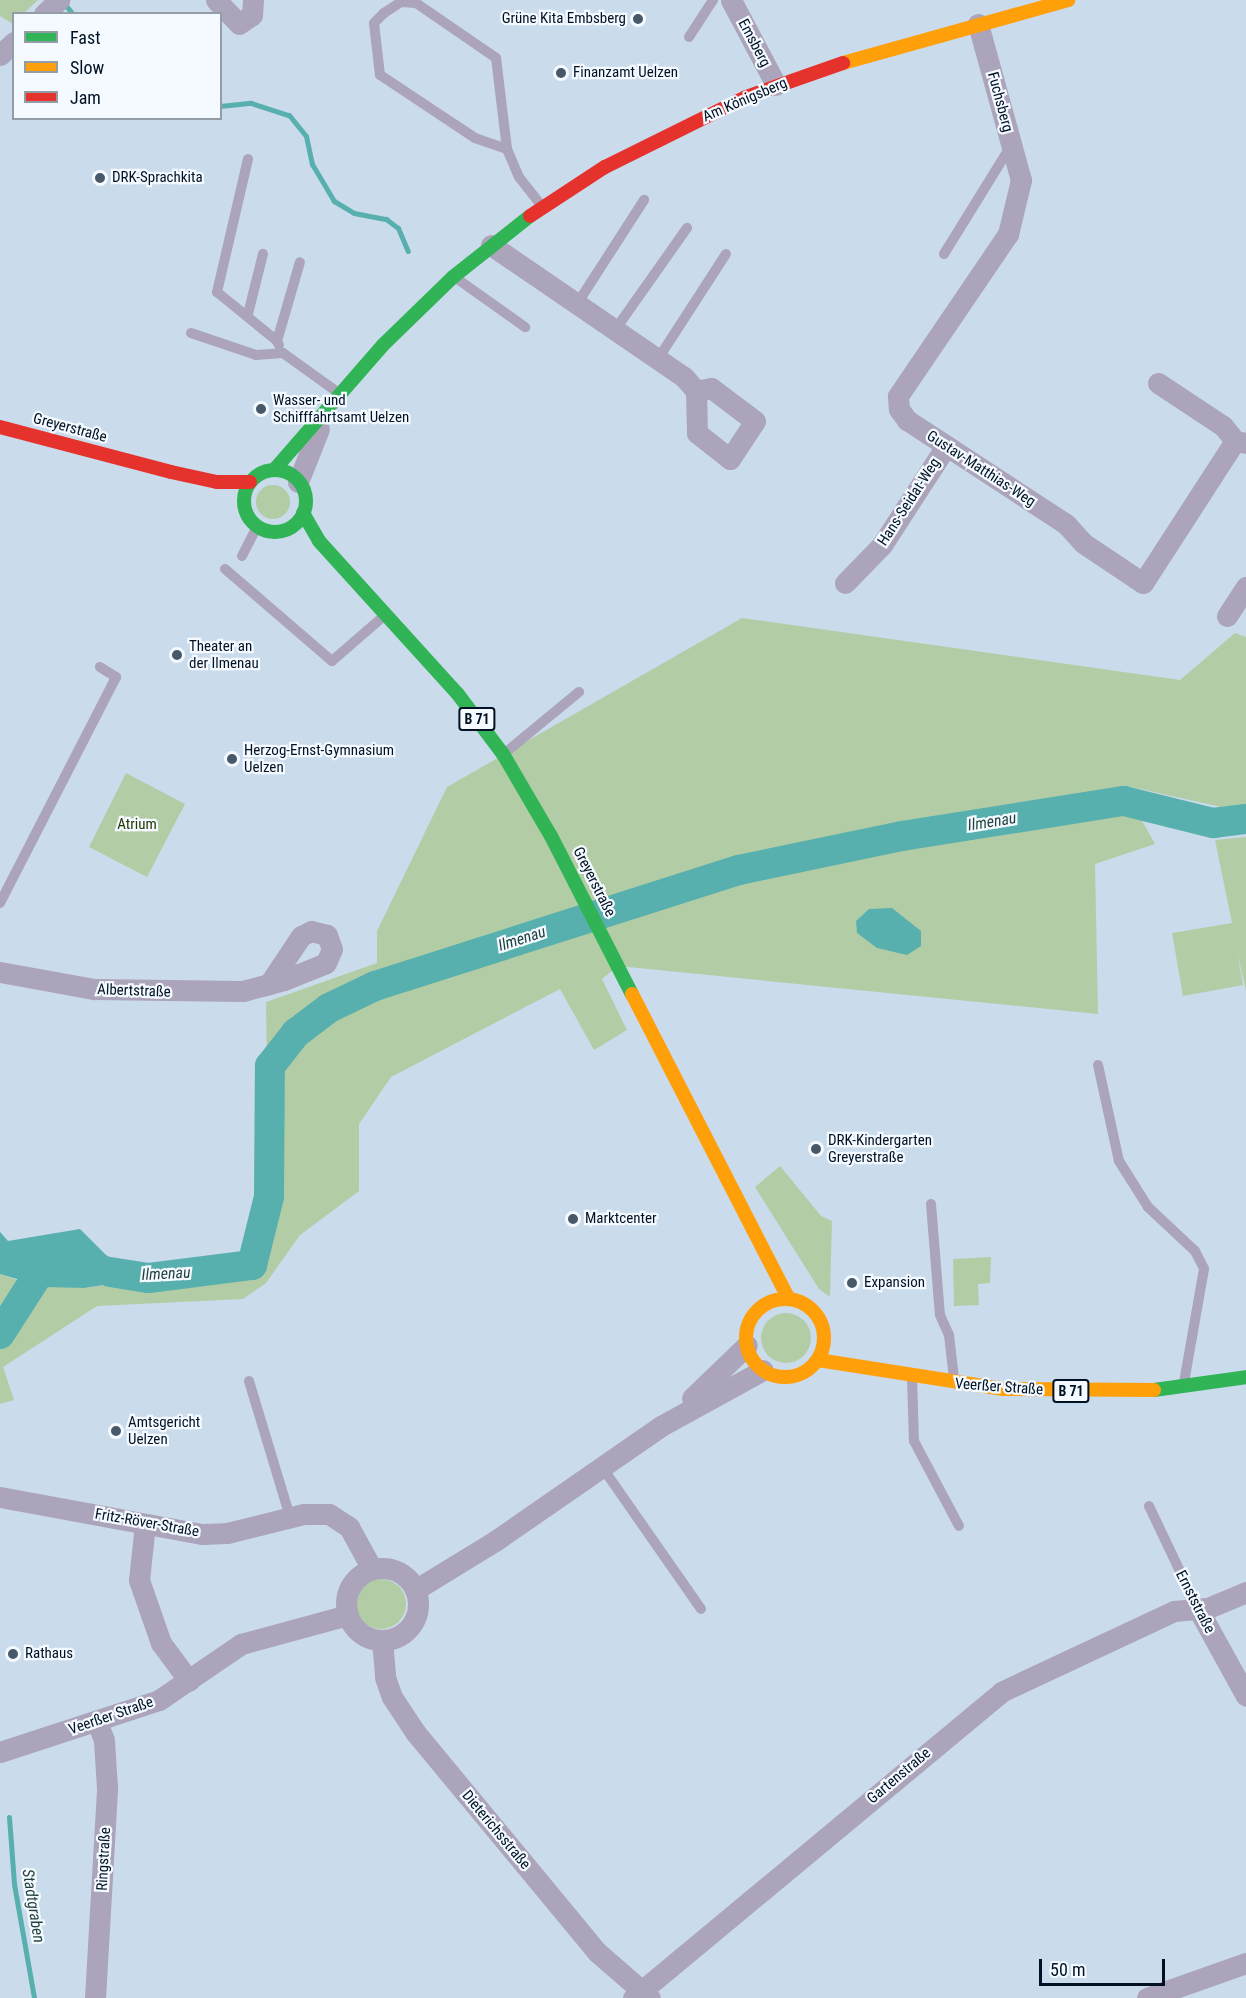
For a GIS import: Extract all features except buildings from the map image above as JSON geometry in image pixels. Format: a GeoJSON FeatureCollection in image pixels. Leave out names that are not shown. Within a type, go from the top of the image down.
{"type":"FeatureCollection","features":[{"type":"Feature","properties":{"kind":"main road","name":"Am Königsberg"},"geometry":{"type":"LineString","coordinates":[[274,470],[324,417],[383,345],[453,277],[490,245],[542,206],[605,166],[776,85],[978,24],[1024,6],[1068,0]]}},
{"type":"Feature","properties":{"kind":"main road","name":"Greyerstraße"},"geometry":{"type":"LineString","coordinates":[[0,427],[131,463],[217,482],[250,482]]}},
{"type":"Feature","properties":{"kind":"main road","name":"Greyerstraße"},"geometry":{"type":"LineString","coordinates":[[131,463],[245,510]]}},
{"type":"Feature","properties":{"kind":"main road"},"geometry":{"type":"LineString","coordinates":[[274,470],[298,482],[304,492],[303,513],[288,530],[277,532],[257,528],[245,510],[245,490],[250,482],[274,470]]}},
{"type":"Feature","properties":{"kind":"main road","name":"Greyerstraße"},"geometry":{"type":"LineString","coordinates":[[303,513],[319,541],[457,693],[503,754],[551,836],[736,1190],[789,1299]]}},
{"type":"Feature","properties":{"kind":"main road"},"geometry":{"type":"LineString","coordinates":[[277,532],[297,545]]}},
{"type":"Feature","properties":{"kind":"main road","name":"Greyerstraße"},"geometry":{"type":"LineString","coordinates":[[315,559],[384,615]]}},
{"type":"Feature","properties":{"kind":"main road","name":"Greyerstraße"},"geometry":{"type":"LineString","coordinates":[[736,1190],[757,1269]]}},
{"type":"Feature","properties":{"kind":"main road"},"geometry":{"type":"LineString","coordinates":[[760,1289],[761,1307]]}},
{"type":"Feature","properties":{"kind":"main road"},"geometry":{"type":"LineString","coordinates":[[789,1299],[810,1307],[830,1340],[818,1360],[792,1377],[763,1370],[747,1345],[748,1324],[761,1307],[789,1299]]}},
{"type":"Feature","properties":{"kind":"main road","name":"Veerßer Straße"},"geometry":{"type":"LineString","coordinates":[[854,1351],[896,1372]]}},
{"type":"Feature","properties":{"kind":"main road","name":"Veerßer Straße"},"geometry":{"type":"LineString","coordinates":[[818,1360],[955,1384],[1108,1393],[1183,1388],[1246,1377]]}},
{"type":"Feature","properties":{"kind":"street"},"geometry":{"type":"LineString","coordinates":[[217,0],[238,24],[252,15],[253,0]]}},
{"type":"Feature","properties":{"kind":"street","name":"Emsberg"},"geometry":{"type":"LineString","coordinates":[[731,0],[776,85]]}},
{"type":"Feature","properties":{"kind":"street","name":"Fuchsberg"},"geometry":{"type":"LineString","coordinates":[[978,24],[1021,180]]}},
{"type":"Feature","properties":{"kind":"street"},"geometry":{"type":"LineString","coordinates":[[0,55],[12,44]]}},
{"type":"Feature","properties":{"kind":"street","name":"Gustav-Matthias-Weg"},"geometry":{"type":"LineString","coordinates":[[1021,180],[1008,234],[898,396],[899,409],[907,420],[1066,524],[1083,543],[1143,583],[1240,442]]}},
{"type":"Feature","properties":{"kind":"street"},"geometry":{"type":"LineString","coordinates":[[490,245],[684,377],[696,391]]}},
{"type":"Feature","properties":{"kind":"street"},"geometry":{"type":"LineString","coordinates":[[1158,383],[1222,426],[1240,442]]}},
{"type":"Feature","properties":{"kind":"street","name":"Am Königsberg"},"geometry":{"type":"LineString","coordinates":[[298,482],[324,417]]}},
{"type":"Feature","properties":{"kind":"street","name":"Hans-Seidat-Weg"},"geometry":{"type":"LineString","coordinates":[[845,583],[882,546],[946,446]]}},
{"type":"Feature","properties":{"kind":"street"},"geometry":{"type":"LineString","coordinates":[[1227,616],[1246,587]]}},
{"type":"Feature","properties":{"kind":"street","name":"Albertstraße"},"geometry":{"type":"LineString","coordinates":[[0,972],[94,989],[209,993],[269,984]]}},
{"type":"Feature","properties":{"kind":"street"},"geometry":{"type":"LineString","coordinates":[[661,1426],[747,1345]]}},
{"type":"Feature","properties":{"kind":"street"},"geometry":{"type":"LineString","coordinates":[[415,1590],[495,1541],[661,1426],[763,1370]]}},
{"type":"Feature","properties":{"kind":"street","name":"Fritz-Röver-Straße"},"geometry":{"type":"LineString","coordinates":[[0,1497],[202,1533],[226,1533],[290,1517],[329,1514],[340,1519],[360,1543],[372,1569]]}},
{"type":"Feature","properties":{"kind":"street"},"geometry":{"type":"LineString","coordinates":[[145,1524],[139,1580],[161,1643],[189,1681]]}},
{"type":"Feature","properties":{"kind":"street"},"geometry":{"type":"LineString","coordinates":[[372,1569],[402,1574],[415,1590],[418,1607],[412,1624],[399,1635],[382,1640],[365,1635],[348,1615],[349,1590],[358,1577],[372,1569]]}},
{"type":"Feature","properties":{"kind":"street","name":"Gartenstraße"},"geometry":{"type":"LineString","coordinates":[[642,1996],[1001,1692],[1174,1611],[1198,1609],[1246,1592]]}},
{"type":"Feature","properties":{"kind":"street","name":"Ernststraße"},"geometry":{"type":"LineString","coordinates":[[1198,1609],[1246,1696]]}},
{"type":"Feature","properties":{"kind":"street","name":"Veerßer Straße"},"geometry":{"type":"LineString","coordinates":[[0,1752],[98,1722],[159,1700],[189,1681],[217,1658],[241,1644],[348,1615]]}},
{"type":"Feature","properties":{"kind":"street","name":"Dieterichsstraße"},"geometry":{"type":"LineString","coordinates":[[382,1640],[385,1677],[392,1697],[415,1732],[597,1952],[642,1996]]}},
{"type":"Feature","properties":{"kind":"street","name":"Ringstraße"},"geometry":{"type":"LineString","coordinates":[[95,1998],[107,1788],[104,1740],[98,1722]]}},
{"type":"Feature","properties":{"kind":"street"},"geometry":{"type":"LineString","coordinates":[[1147,1998],[1246,1963]]}},
{"type":"Feature","properties":{"kind":"lane"},"geometry":{"type":"LineString","coordinates":[[688,37],[713,0]]}},
{"type":"Feature","properties":{"kind":"lane"},"geometry":{"type":"LineString","coordinates":[[507,149],[475,138],[380,75],[374,23],[384,13],[401,2],[416,3],[496,58],[507,149],[519,177],[542,206]]}},
{"type":"Feature","properties":{"kind":"lane"},"geometry":{"type":"LineString","coordinates":[[944,254],[1011,146]]}},
{"type":"Feature","properties":{"kind":"lane"},"geometry":{"type":"LineString","coordinates":[[248,159],[217,292],[248,314],[277,341],[284,353],[340,395]]}},
{"type":"Feature","properties":{"kind":"lane"},"geometry":{"type":"LineString","coordinates":[[576,304],[644,200]]}},
{"type":"Feature","properties":{"kind":"lane"},"geometry":{"type":"LineString","coordinates":[[615,330],[687,228]]}},
{"type":"Feature","properties":{"kind":"lane"},"geometry":{"type":"LineString","coordinates":[[248,314],[263,254]]}},
{"type":"Feature","properties":{"kind":"lane"},"geometry":{"type":"LineString","coordinates":[[658,359],[726,254]]}},
{"type":"Feature","properties":{"kind":"lane"},"geometry":{"type":"LineString","coordinates":[[277,341],[300,262]]}},
{"type":"Feature","properties":{"kind":"lane"},"geometry":{"type":"LineString","coordinates":[[453,277],[525,327]]}},
{"type":"Feature","properties":{"kind":"lane"},"geometry":{"type":"LineString","coordinates":[[191,333],[256,355],[284,353]]}},
{"type":"Feature","properties":{"kind":"lane"},"geometry":{"type":"LineString","coordinates":[[242,556],[257,528]]}},
{"type":"Feature","properties":{"kind":"lane"},"geometry":{"type":"LineString","coordinates":[[225,570],[332,661],[384,615]]}},
{"type":"Feature","properties":{"kind":"lane"},"geometry":{"type":"LineString","coordinates":[[0,903],[116,676],[100,667]]}},
{"type":"Feature","properties":{"kind":"lane"},"geometry":{"type":"LineString","coordinates":[[503,754],[579,692]]}},
{"type":"Feature","properties":{"kind":"lane"},"geometry":{"type":"LineString","coordinates":[[1098,1065],[1119,1161],[1148,1207],[1195,1251],[1204,1269],[1183,1388]]}},
{"type":"Feature","properties":{"kind":"lane"},"geometry":{"type":"LineString","coordinates":[[931,1204],[940,1314],[949,1335],[955,1384]]}},
{"type":"Feature","properties":{"kind":"lane"},"geometry":{"type":"LineString","coordinates":[[912,1376],[914,1441],[959,1526]]}},
{"type":"Feature","properties":{"kind":"lane"},"geometry":{"type":"LineString","coordinates":[[249,1381],[290,1517]]}},
{"type":"Feature","properties":{"kind":"lane"},"geometry":{"type":"LineString","coordinates":[[602,1467],[701,1609]]}},
{"type":"Feature","properties":{"kind":"lane","name":"Ernststraße"},"geometry":{"type":"LineString","coordinates":[[1149,1506],[1198,1609]]}},
{"type":"Feature","properties":{"kind":"green space"},"geometry":{"type":"Polygon","coordinates":[[[0,0],[38,0],[25,12],[12,12],[12,23],[0,16],[0,0]]]}},
{"type":"Feature","properties":{"kind":"green space"},"geometry":{"type":"Polygon","coordinates":[[[273,485],[285,490],[290,502],[285,514],[273,519],[261,514],[256,502],[261,490],[273,485]]]}},
{"type":"Feature","properties":{"kind":"green space"},"geometry":{"type":"Polygon","coordinates":[[[742,618],[1180,680],[1235,633],[1246,637],[1246,805],[1221,807],[1122,785],[1155,844],[1095,864],[1098,1014],[618,966],[602,979],[627,1030],[594,1050],[560,989],[391,1077],[359,1124],[359,1191],[300,1235],[266,1283],[243,1299],[97,1306],[3,1367],[14,1400],[0,1404],[0,1274],[31,1285],[84,1288],[252,1265],[269,1197],[266,1002],[377,963],[377,931],[447,787],[742,618]]]}},
{"type":"Feature","properties":{"kind":"green space","name":"Atrium"},"geometry":{"type":"Polygon","coordinates":[[[126,773],[185,804],[147,877],[89,847],[126,773]]]}},
{"type":"Feature","properties":{"kind":"green space"},"geometry":{"type":"Polygon","coordinates":[[[1246,837],[1246,991],[1237,951],[1243,985],[1183,996],[1172,933],[1232,923],[1215,840],[1246,837]]]}},
{"type":"Feature","properties":{"kind":"green space"},"geometry":{"type":"Polygon","coordinates":[[[780,1166],[821,1216],[832,1221],[830,1297],[819,1289],[755,1187],[780,1166]]]}},
{"type":"Feature","properties":{"kind":"green space"},"geometry":{"type":"Polygon","coordinates":[[[991,1257],[990,1283],[978,1284],[979,1305],[954,1306],[953,1259],[991,1257]]]}},
{"type":"Feature","properties":{"kind":"green space"},"geometry":{"type":"Polygon","coordinates":[[[786,1313],[795,1315],[806,1324],[811,1338],[809,1347],[800,1358],[786,1363],[777,1361],[766,1352],[761,1338],[763,1329],[772,1318],[786,1313]]]}},
{"type":"Feature","properties":{"kind":"green space"},"geometry":{"type":"Polygon","coordinates":[[[381,1579],[399,1586],[406,1604],[399,1622],[381,1629],[363,1622],[356,1604],[363,1586],[381,1579]]]}},
{"type":"Feature","properties":{"kind":"shaded area"},"geometry":{"type":"Polygon","coordinates":[[[892,908],[921,931],[921,946],[907,955],[877,948],[857,933],[856,921],[869,909],[892,908]]]}},
{"type":"Feature","properties":{"kind":"shaded area"},"geometry":{"type":"Polygon","coordinates":[[[80,1229],[106,1255],[149,1278],[84,1288],[44,1287],[0,1274],[0,1232],[8,1241],[80,1229]]]}},
{"type":"Feature","properties":{"kind":"waterway"},"geometry":{"type":"LineString","coordinates":[[62,1],[71,12]]}},
{"type":"Feature","properties":{"kind":"waterway"},"geometry":{"type":"LineString","coordinates":[[222,106],[251,103],[289,115],[306,136],[312,164],[334,201],[354,213],[386,219],[398,228],[408,251]]}},
{"type":"Feature","properties":{"kind":"waterway","name":"Ilmenau"},"geometry":{"type":"LineString","coordinates":[[110,1272],[149,1278],[252,1265],[269,1197],[270,1066],[296,1033],[329,1008],[375,986],[739,870],[902,836],[1124,801],[1213,823],[1246,819]]}},
{"type":"Feature","properties":{"kind":"waterway"},"geometry":{"type":"LineString","coordinates":[[0,1334],[46,1262]]}},
{"type":"Feature","properties":{"kind":"waterway","name":"Stadtgraben"},"geometry":{"type":"LineString","coordinates":[[9,1817],[14,1884],[34,1998]]}},
{"type":"Feature","properties":{"kind":"traffic: fast"},"geometry":{"type":"LineString","coordinates":[[274,470],[383,345],[453,277],[530,216]]}},
{"type":"Feature","properties":{"kind":"traffic: fast"},"geometry":{"type":"LineString","coordinates":[[275,470],[292,475],[297,479],[301,484],[306,501],[301,518],[297,523],[292,527],[275,532],[258,527],[253,523],[249,518],[244,501],[249,484],[253,479],[258,475],[275,470]]}},
{"type":"Feature","properties":{"kind":"traffic: fast"},"geometry":{"type":"LineString","coordinates":[[303,513],[319,541],[457,693],[503,754],[551,836],[632,994]]}},
{"type":"Feature","properties":{"kind":"traffic: fast"},"geometry":{"type":"LineString","coordinates":[[1154,1390],[1246,1377]]}},
{"type":"Feature","properties":{"kind":"traffic: slow"},"geometry":{"type":"LineString","coordinates":[[843,63],[1068,0]]}},
{"type":"Feature","properties":{"kind":"traffic: slow"},"geometry":{"type":"LineString","coordinates":[[632,994],[789,1299]]}},
{"type":"Feature","properties":{"kind":"traffic: slow"},"geometry":{"type":"LineString","coordinates":[[785,1299],[800,1302],[813,1310],[821,1323],[824,1338],[821,1353],[813,1366],[800,1374],[785,1377],[770,1374],[757,1366],[749,1353],[746,1338],[749,1323],[757,1310],[770,1302],[785,1299]]}},
{"type":"Feature","properties":{"kind":"traffic: slow"},"geometry":{"type":"LineString","coordinates":[[818,1360],[1004,1389],[1154,1390]]}},
{"type":"Feature","properties":{"kind":"traffic: jam"},"geometry":{"type":"LineString","coordinates":[[530,216],[605,167],[746,97],[843,63]]}},
{"type":"Feature","properties":{"kind":"traffic: jam"},"geometry":{"type":"LineString","coordinates":[[0,427],[171,472],[217,482],[250,482]]}},
{"type":"Feature","properties":{"kind":"place","name":"Grüne Kita Embsberg"},"geometry":{"type":"Point","coordinates":[638,19]}},
{"type":"Feature","properties":{"kind":"place","name":"Finanzamt Uelzen"},"geometry":{"type":"Point","coordinates":[561,73]}},
{"type":"Feature","properties":{"kind":"place","name":"DRK-Sprachkita"},"geometry":{"type":"Point","coordinates":[100,178]}},
{"type":"Feature","properties":{"kind":"place","name":"Wasser- und Schifffahrtsamt Uelzen"},"geometry":{"type":"Point","coordinates":[261,409]}},
{"type":"Feature","properties":{"kind":"place","name":"Theater an der Ilmenau"},"geometry":{"type":"Point","coordinates":[177,655]}},
{"type":"Feature","properties":{"kind":"place","name":"Herzog-Ernst-Gymnasium Uelzen"},"geometry":{"type":"Point","coordinates":[232,759]}},
{"type":"Feature","properties":{"kind":"place","name":"DRK-Kindergarten Greyerstraße"},"geometry":{"type":"Point","coordinates":[816,1149]}},
{"type":"Feature","properties":{"kind":"place","name":"Marktcenter"},"geometry":{"type":"Point","coordinates":[573,1219]}},
{"type":"Feature","properties":{"kind":"place","name":"Expansion"},"geometry":{"type":"Point","coordinates":[852,1283]}},
{"type":"Feature","properties":{"kind":"place","name":"Amtsgericht Uelzen"},"geometry":{"type":"Point","coordinates":[116,1431]}},
{"type":"Feature","properties":{"kind":"place","name":"Rathaus"},"geometry":{"type":"Point","coordinates":[13,1654]}}]}
